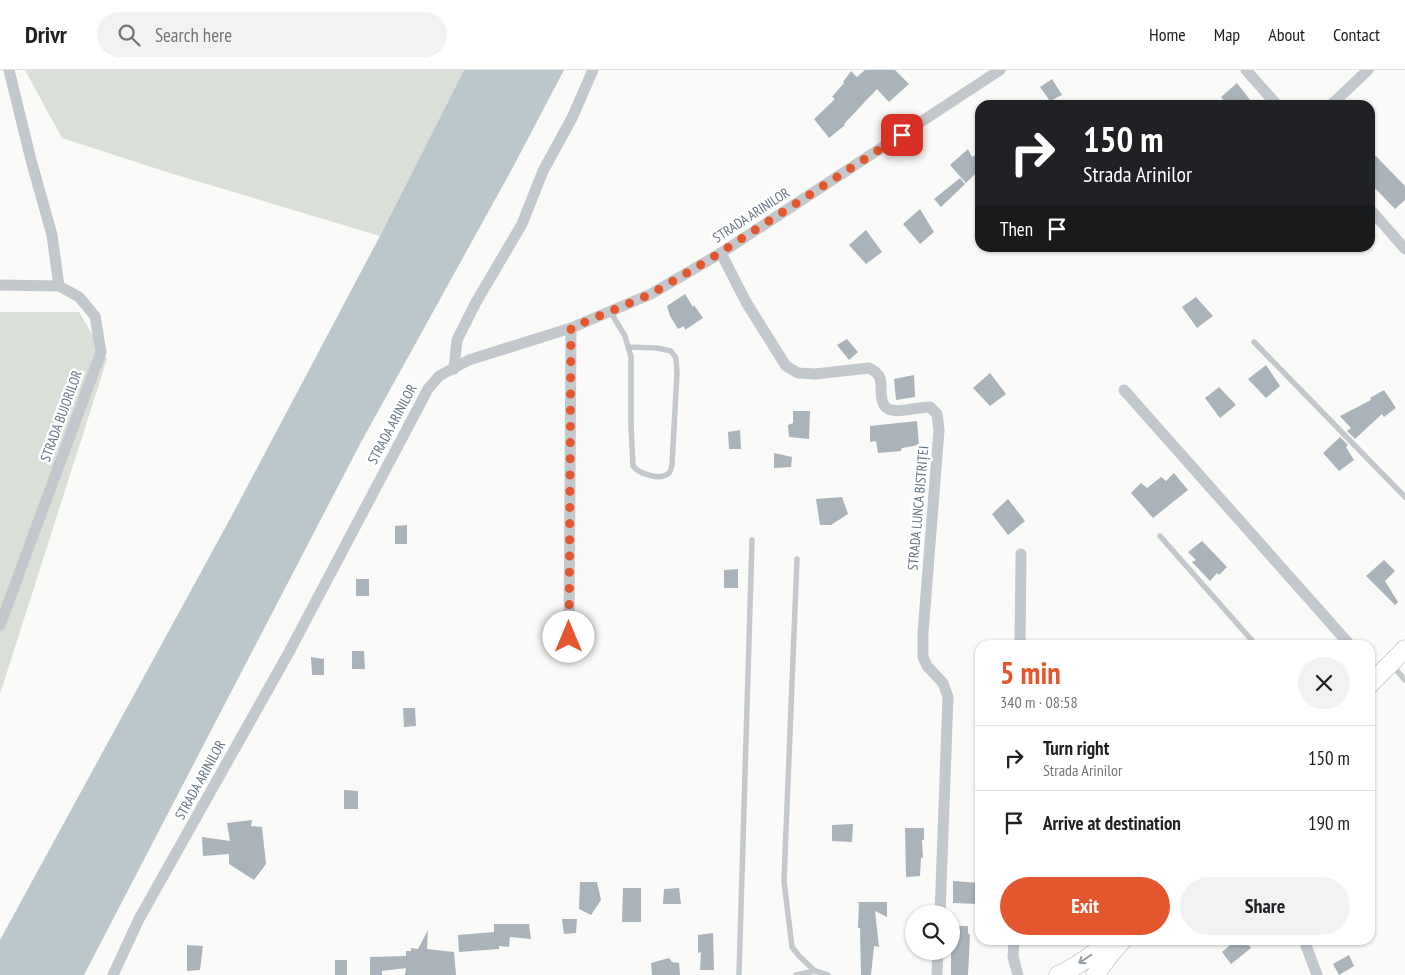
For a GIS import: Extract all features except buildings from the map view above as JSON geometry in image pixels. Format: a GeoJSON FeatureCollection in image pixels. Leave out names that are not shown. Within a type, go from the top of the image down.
{"type":"FeatureCollection","features":[{"type":"Feature","properties":{"kind":"main road"},"geometry":{"type":"LineString","coordinates":[[1375,674],[1391,663],[1405,649]]}},
{"type":"Feature","properties":{"kind":"main road"},"geometry":{"type":"LineString","coordinates":[[1058,975],[1066,972],[1104,945]]}},
{"type":"Feature","properties":{"kind":"main road"},"geometry":{"type":"LineString","coordinates":[[1095,975],[1119,945]]}},
{"type":"Feature","properties":{"kind":"street"},"geometry":{"type":"LineString","coordinates":[[0,285],[59,286],[52,235],[9,70]]}},
{"type":"Feature","properties":{"kind":"street"},"geometry":{"type":"LineString","coordinates":[[454,369],[457,340],[475,304],[522,224],[543,171],[572,118],[593,70]]}},
{"type":"Feature","properties":{"kind":"street","name":"STRADA ARINILOR"},"geometry":{"type":"LineString","coordinates":[[113,975],[139,919],[288,654],[428,389],[439,376],[469,360],[571,328],[651,294],[721,253],[1000,70]]}},
{"type":"Feature","properties":{"kind":"street"},"geometry":{"type":"LineString","coordinates":[[1246,70],[1273,100]]}},
{"type":"Feature","properties":{"kind":"street"},"geometry":{"type":"LineString","coordinates":[[1336,100],[1368,70]]}},
{"type":"Feature","properties":{"kind":"street"},"geometry":{"type":"LineString","coordinates":[[1375,215],[1405,248]]}},
{"type":"Feature","properties":{"kind":"street","name":"STRADA LUNCA BISTRIȚEI"},"geometry":{"type":"LineString","coordinates":[[721,253],[746,302],[786,366],[798,373],[815,374],[868,368],[876,371],[880,378],[884,406],[888,410],[897,411],[924,406],[930,407],[937,414],[939,430],[923,633],[923,657],[927,666],[943,683],[948,697],[940,905]]}},
{"type":"Feature","properties":{"kind":"street","name":"STRADA BUJORILOR"},"geometry":{"type":"LineString","coordinates":[[0,625],[101,352],[95,316],[78,297],[59,286]]}},
{"type":"Feature","properties":{"kind":"street"},"geometry":{"type":"LineString","coordinates":[[569,637],[571,328]]}},
{"type":"Feature","properties":{"kind":"street"},"geometry":{"type":"LineString","coordinates":[[1124,390],[1346,640]]}},
{"type":"Feature","properties":{"kind":"street"},"geometry":{"type":"LineString","coordinates":[[1020,640],[1022,554]]}},
{"type":"Feature","properties":{"kind":"street"},"geometry":{"type":"LineString","coordinates":[[1014,945],[1013,956],[1018,975]]}},
{"type":"Feature","properties":{"kind":"street"},"geometry":{"type":"LineString","coordinates":[[1306,945],[1317,975]]}},
{"type":"Feature","properties":{"kind":"street"},"geometry":{"type":"LineString","coordinates":[[937,975],[938,960]]}},
{"type":"Feature","properties":{"kind":"lane"},"geometry":{"type":"LineString","coordinates":[[610,311],[624,336],[631,357],[631,426],[634,466],[636,470],[645,474],[654,476],[666,475],[670,472],[672,465],[678,373],[676,358],[671,351],[657,348],[628,347]]}},
{"type":"Feature","properties":{"kind":"lane"},"geometry":{"type":"LineString","coordinates":[[1254,342],[1405,497]]}},
{"type":"Feature","properties":{"kind":"lane"},"geometry":{"type":"LineString","coordinates":[[1160,536],[1252,640]]}},
{"type":"Feature","properties":{"kind":"lane"},"geometry":{"type":"LineString","coordinates":[[739,975],[752,540]]}},
{"type":"Feature","properties":{"kind":"lane"},"geometry":{"type":"LineString","coordinates":[[797,559],[784,881],[792,947],[815,971],[828,975]]}},
{"type":"Feature","properties":{"kind":"lane"},"geometry":{"type":"LineString","coordinates":[[1391,663],[1405,680]]}},
{"type":"Feature","properties":{"kind":"lane"},"geometry":{"type":"LineString","coordinates":[[796,975],[815,971]]}},
{"type":"Feature","properties":{"kind":"shaded area"},"geometry":{"type":"Polygon","coordinates":[[[25,70],[464,70],[380,236],[170,173],[62,138],[25,70]]]}},
{"type":"Feature","properties":{"kind":"shaded area"},"geometry":{"type":"Polygon","coordinates":[[[464,70],[564,70],[512,169],[360,444],[84,975],[0,975],[0,940],[230,519],[380,236],[464,70]]]}},
{"type":"Feature","properties":{"kind":"shaded area"},"geometry":{"type":"Polygon","coordinates":[[[0,312],[79,312],[107,359],[0,694],[0,312]]]}},
{"type":"Feature","properties":{"kind":"route"},"geometry":{"type":"LineString","coordinates":[[569,637],[571,328],[651,294],[721,253],[902,135]]}}]}
